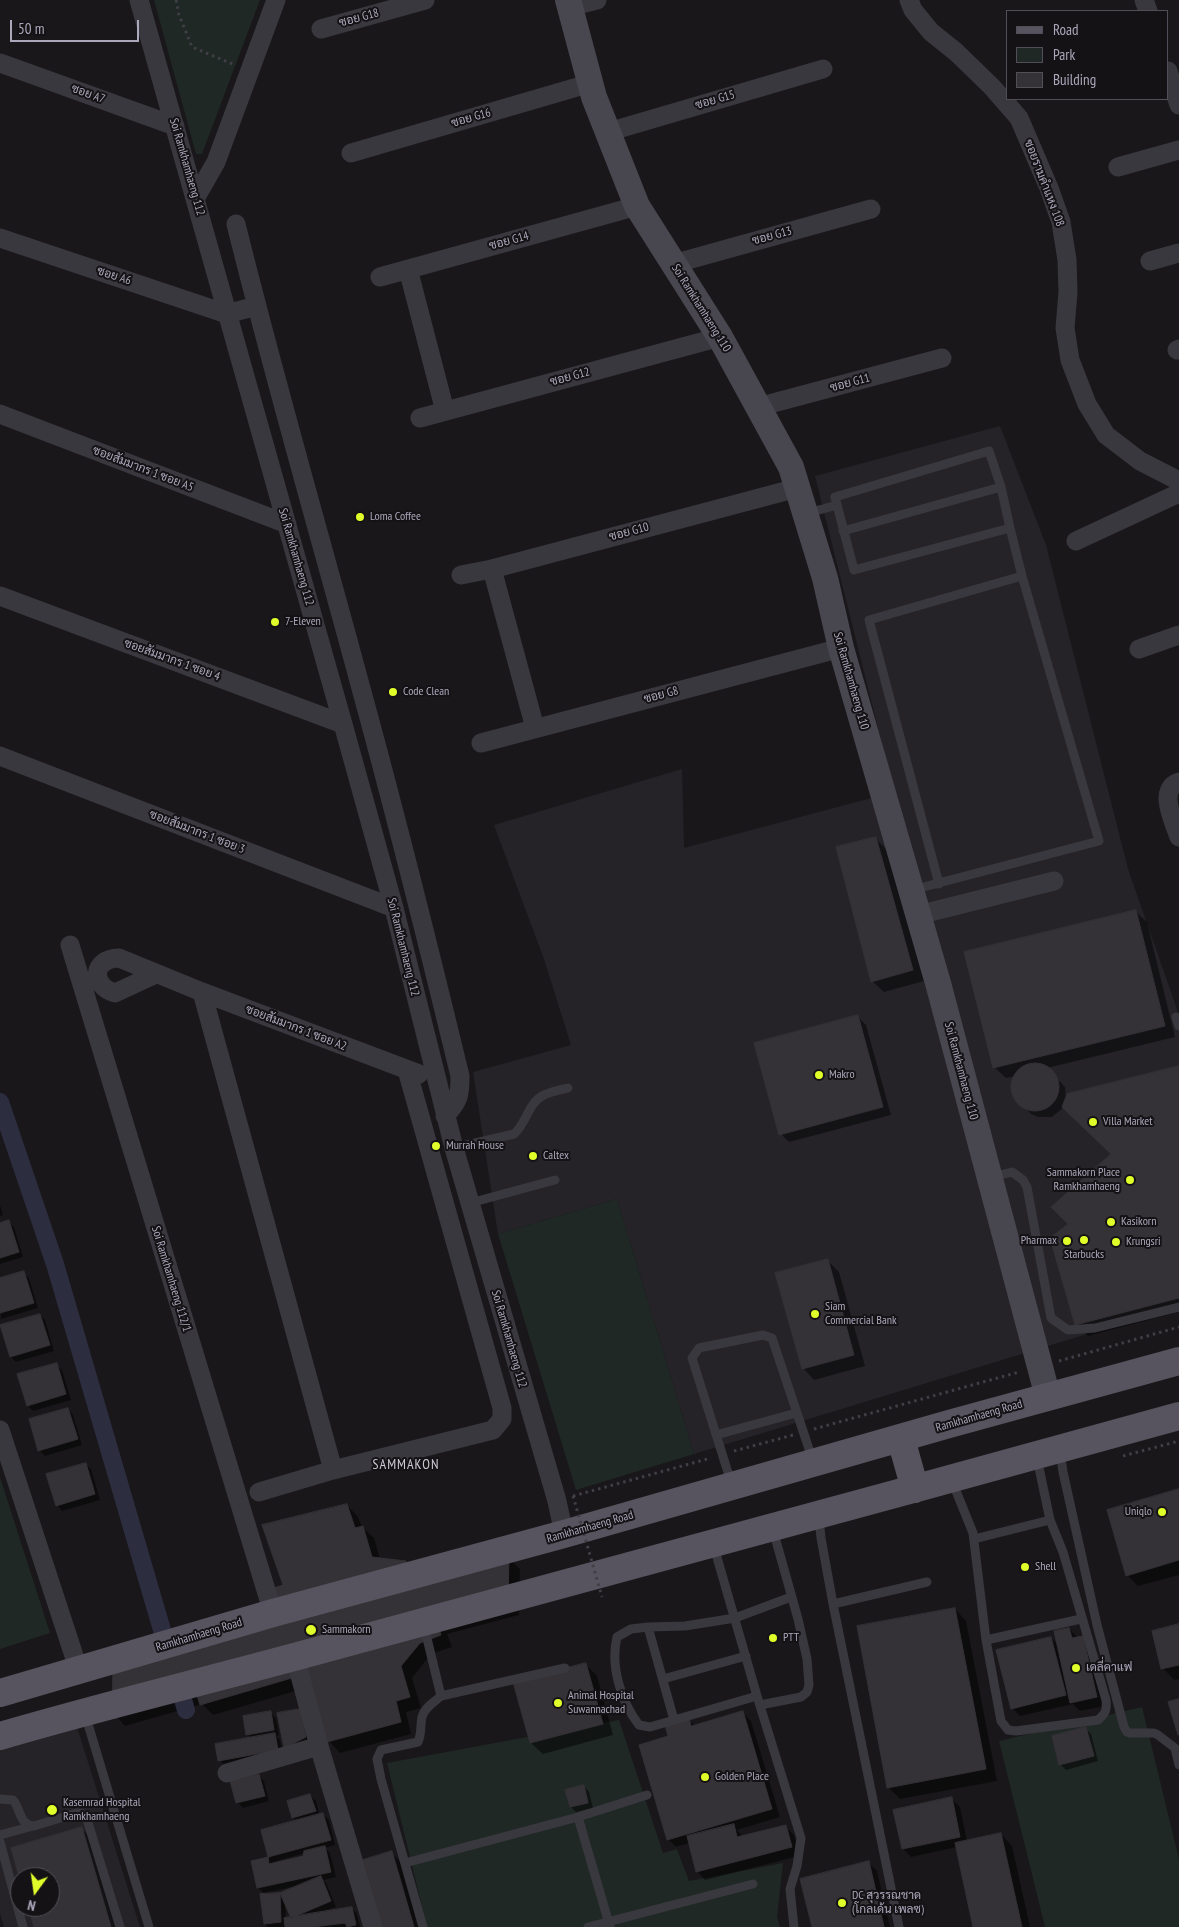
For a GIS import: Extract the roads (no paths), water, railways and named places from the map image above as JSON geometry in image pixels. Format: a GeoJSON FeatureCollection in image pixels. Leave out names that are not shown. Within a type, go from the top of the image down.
{"type":"FeatureCollection","features":[{"type":"Feature","properties":{"kind":"main road","name":"Ramkhamhaeng Road"},"geometry":{"type":"LineString","coordinates":[[0,1693],[273,1613],[564,1534],[1179,1361]]}},
{"type":"Feature","properties":{"kind":"main road"},"geometry":{"type":"LineString","coordinates":[[0,1736],[84,1711],[295,1657],[1179,1416]]}},
{"type":"Feature","properties":{"kind":"main road"},"geometry":{"type":"LineString","coordinates":[[901,1439],[915,1489]]}},
{"type":"Feature","properties":{"kind":"street","name":"Soi Ramkhamhaeng 112"},"geometry":{"type":"LineString","coordinates":[[139,0],[196,197],[227,314],[394,908],[454,1148],[565,1499],[564,1534]]}},
{"type":"Feature","properties":{"kind":"street"},"geometry":{"type":"LineString","coordinates":[[196,197],[216,162],[276,0]]}},
{"type":"Feature","properties":{"kind":"street","name":"ซอย G18"},"geometry":{"type":"LineString","coordinates":[[321,29],[425,0]]}},
{"type":"Feature","properties":{"kind":"street"},"geometry":{"type":"LineString","coordinates":[[569,4],[597,0]]}},
{"type":"Feature","properties":{"kind":"street","name":"ซอยรามคำแหง 108"},"geometry":{"type":"LineString","coordinates":[[910,0],[913,10],[931,32],[956,52],[992,87],[1019,118],[1061,222],[1068,292],[1065,328],[1070,360],[1087,404],[1106,435],[1140,462],[1179,481]]}},
{"type":"Feature","properties":{"kind":"street","name":"Soi Ramkhamhaeng 110"},"geometry":{"type":"LineString","coordinates":[[569,4],[591,84],[638,206],[720,336],[790,467],[825,578],[841,648],[915,903],[1048,1397]]}},
{"type":"Feature","properties":{"kind":"street","name":"ซอย A7"},"geometry":{"type":"LineString","coordinates":[[0,63],[175,126]]}},
{"type":"Feature","properties":{"kind":"street","name":"ซอย G15"},"geometry":{"type":"LineString","coordinates":[[608,132],[823,69]]}},
{"type":"Feature","properties":{"kind":"street"},"geometry":{"type":"LineString","coordinates":[[1169,74],[1179,105]]}},
{"type":"Feature","properties":{"kind":"street","name":"ซอย G16"},"geometry":{"type":"LineString","coordinates":[[351,153],[591,84]]}},
{"type":"Feature","properties":{"kind":"street"},"geometry":{"type":"LineString","coordinates":[[1118,167],[1179,150]]}},
{"type":"Feature","properties":{"kind":"street","name":"ซอย G14"},"geometry":{"type":"LineString","coordinates":[[380,277],[638,206]]}},
{"type":"Feature","properties":{"kind":"street","name":"ซอย G13"},"geometry":{"type":"LineString","coordinates":[[673,264],[871,209]]}},
{"type":"Feature","properties":{"kind":"street","name":"Soi Ramkhamhaeng 112"},"geometry":{"type":"LineString","coordinates":[[236,224],[256,306],[360,684],[460,1076],[460,1093],[457,1104],[445,1116]]}},
{"type":"Feature","properties":{"kind":"street","name":"ซอย A6"},"geometry":{"type":"LineString","coordinates":[[0,238],[227,314]]}},
{"type":"Feature","properties":{"kind":"street"},"geometry":{"type":"LineString","coordinates":[[1150,262],[1179,253]]}},
{"type":"Feature","properties":{"kind":"street"},"geometry":{"type":"LineString","coordinates":[[408,269],[446,411]]}},
{"type":"Feature","properties":{"kind":"street"},"geometry":{"type":"LineString","coordinates":[[227,314],[256,306]]}},
{"type":"Feature","properties":{"kind":"street","name":"ซอย G12"},"geometry":{"type":"LineString","coordinates":[[420,418],[720,336]]}},
{"type":"Feature","properties":{"kind":"street","name":"ซอย G11"},"geometry":{"type":"LineString","coordinates":[[758,407],[942,358]]}},
{"type":"Feature","properties":{"kind":"street","name":"ซอยสัมมากร 1 ซอย A5"},"geometry":{"type":"LineString","coordinates":[[0,414],[287,524]]}},
{"type":"Feature","properties":{"kind":"street","name":"ซอย G10"},"geometry":{"type":"LineString","coordinates":[[461,575],[492,569],[797,488]]}},
{"type":"Feature","properties":{"kind":"street"},"geometry":{"type":"LineString","coordinates":[[1076,541],[1179,493]]}},
{"type":"Feature","properties":{"kind":"street"},"geometry":{"type":"LineString","coordinates":[[492,569],[534,728]]}},
{"type":"Feature","properties":{"kind":"street","name":"ซอยสัมมากร 1 ซอย 4"},"geometry":{"type":"LineString","coordinates":[[0,596],[343,724]]}},
{"type":"Feature","properties":{"kind":"street"},"geometry":{"type":"LineString","coordinates":[[1139,649],[1179,635]]}},
{"type":"Feature","properties":{"kind":"street","name":"ซอย G8"},"geometry":{"type":"LineString","coordinates":[[481,743],[841,648]]}},
{"type":"Feature","properties":{"kind":"street"},"geometry":{"type":"LineString","coordinates":[[335,693],[360,684]]}},
{"type":"Feature","properties":{"kind":"street","name":"ซอยสัมมากร 1 ซอย 3"},"geometry":{"type":"LineString","coordinates":[[0,756],[394,908]]}},
{"type":"Feature","properties":{"kind":"street"},"geometry":{"type":"LineString","coordinates":[[1179,782],[1172,785],[1168,798],[1179,837]]}},
{"type":"Feature","properties":{"kind":"street"},"geometry":{"type":"LineString","coordinates":[[915,903],[1054,881]]}},
{"type":"Feature","properties":{"kind":"street"},"geometry":{"type":"LineString","coordinates":[[402,943],[425,934]]}},
{"type":"Feature","properties":{"kind":"street","name":"Soi Ramkhamhaeng 112/1"},"geometry":{"type":"LineString","coordinates":[[70,945],[273,1613]]}},
{"type":"Feature","properties":{"kind":"street","name":"ซอยสัมมากร 1 ซอย A2"},"geometry":{"type":"LineString","coordinates":[[156,974],[436,1081]]}},
{"type":"Feature","properties":{"kind":"street"},"geometry":{"type":"LineString","coordinates":[[202,992],[333,1470]]}},
{"type":"Feature","properties":{"kind":"street"},"geometry":{"type":"LineString","coordinates":[[259,1492],[333,1470],[493,1430],[502,1419],[502,1408],[407,1070]]}},
{"type":"Feature","properties":{"kind":"street"},"geometry":{"type":"LineString","coordinates":[[0,1430],[79,1671]]}},
{"type":"Feature","properties":{"kind":"street"},"geometry":{"type":"LineString","coordinates":[[295,1657],[319,1746],[373,1927]]}},
{"type":"Feature","properties":{"kind":"street"},"geometry":{"type":"LineString","coordinates":[[227,1773],[319,1746]]}},
{"type":"Feature","properties":{"kind":"lane"},"geometry":{"type":"LineString","coordinates":[[915,903],[939,884],[1099,841],[1022,576],[1001,487],[989,451],[835,497],[854,570],[1010,528]]}},
{"type":"Feature","properties":{"kind":"lane"},"geometry":{"type":"LineString","coordinates":[[844,531],[1001,487]]}},
{"type":"Feature","properties":{"kind":"lane"},"geometry":{"type":"LineString","coordinates":[[805,514],[837,505]]}},
{"type":"Feature","properties":{"kind":"lane"},"geometry":{"type":"LineString","coordinates":[[939,884],[869,620],[1022,576]]}},
{"type":"Feature","properties":{"kind":"lane"},"geometry":{"type":"LineString","coordinates":[[454,1148],[514,1134],[522,1128],[532,1106],[541,1096],[568,1088]]}},
{"type":"Feature","properties":{"kind":"lane"},"geometry":{"type":"LineString","coordinates":[[988,1178],[1012,1172],[1023,1180],[1027,1187],[1051,1318],[1068,1330],[1095,1328],[1179,1307]]}},
{"type":"Feature","properties":{"kind":"lane"},"geometry":{"type":"LineString","coordinates":[[470,1203],[555,1180]]}},
{"type":"Feature","properties":{"kind":"lane"},"geometry":{"type":"LineString","coordinates":[[732,1487],[692,1358],[698,1348],[763,1335],[772,1338],[814,1464]]}},
{"type":"Feature","properties":{"kind":"lane"},"geometry":{"type":"LineString","coordinates":[[716,1435],[796,1413]]}},
{"type":"Feature","properties":{"kind":"lane"},"geometry":{"type":"LineString","coordinates":[[951,1479],[973,1532],[986,1640],[1000,1721],[1008,1730],[1016,1731],[1098,1720],[1105,1714],[1106,1700],[1063,1552],[1050,1520],[1048,1452]]}},
{"type":"Feature","properties":{"kind":"lane"},"geometry":{"type":"LineString","coordinates":[[1048,1452],[1063,1472],[1097,1625],[1126,1732],[1154,1733],[1177,1747],[1179,1765]]}},
{"type":"Feature","properties":{"kind":"lane"},"geometry":{"type":"LineString","coordinates":[[819,1515],[821,1538],[833,1604],[899,1927]]}},
{"type":"Feature","properties":{"kind":"lane"},"geometry":{"type":"LineString","coordinates":[[974,1539],[1050,1520]]}},
{"type":"Feature","properties":{"kind":"lane"},"geometry":{"type":"LineString","coordinates":[[772,1528],[791,1597],[807,1659],[809,1685],[806,1692],[801,1697],[758,1701],[650,1727],[639,1725],[630,1713],[621,1690],[614,1649],[617,1637],[632,1629],[685,1626],[735,1618],[791,1597]]}},
{"type":"Feature","properties":{"kind":"lane"},"geometry":{"type":"LineString","coordinates":[[713,1544],[758,1701],[801,1838],[797,1866],[790,1890],[794,1927]]}},
{"type":"Feature","properties":{"kind":"lane"},"geometry":{"type":"LineString","coordinates":[[833,1604],[927,1582]]}},
{"type":"Feature","properties":{"kind":"lane"},"geometry":{"type":"LineString","coordinates":[[986,1640],[1081,1619]]}},
{"type":"Feature","properties":{"kind":"lane"},"geometry":{"type":"LineString","coordinates":[[423,1622],[441,1696]]}},
{"type":"Feature","properties":{"kind":"lane"},"geometry":{"type":"LineString","coordinates":[[648,1627],[674,1720]]}},
{"type":"Feature","properties":{"kind":"lane"},"geometry":{"type":"LineString","coordinates":[[663,1679],[746,1656]]}},
{"type":"Feature","properties":{"kind":"lane"},"geometry":{"type":"LineString","coordinates":[[423,1927],[376,1760],[381,1750],[418,1742],[421,1734],[422,1716],[426,1708],[441,1696],[566,1668]]}},
{"type":"Feature","properties":{"kind":"lane"},"geometry":{"type":"LineString","coordinates":[[84,1711],[149,1927]]}},
{"type":"Feature","properties":{"kind":"lane"},"geometry":{"type":"LineString","coordinates":[[405,1863],[578,1817],[648,1795]]}},
{"type":"Feature","properties":{"kind":"lane"},"geometry":{"type":"LineString","coordinates":[[0,1799],[13,1800],[17,1804],[23,1821],[28,1826],[34,1826]]}},
{"type":"Feature","properties":{"kind":"lane"},"geometry":{"type":"LineString","coordinates":[[0,1835],[76,1814],[86,1816],[120,1927]]}},
{"type":"Feature","properties":{"kind":"lane"},"geometry":{"type":"LineString","coordinates":[[578,1817],[609,1924]]}},
{"type":"Feature","properties":{"kind":"lane"},"geometry":{"type":"LineString","coordinates":[[0,1842],[24,1927]]}},
{"type":"Feature","properties":{"kind":"lane"},"geometry":{"type":"LineString","coordinates":[[588,1927],[609,1924],[753,1884]]}},
{"type":"Feature","properties":{"kind":"waterway"},"geometry":{"type":"LineString","coordinates":[[0,1102],[55,1264],[169,1654]]}},
{"type":"Feature","properties":{"kind":"waterway"},"geometry":{"type":"LineString","coordinates":[[177,1679],[186,1710]]}},
{"type":"Feature","properties":{"kind":"place","name":"Loma Coffee"},"geometry":{"type":"Point","coordinates":[360,517]}},
{"type":"Feature","properties":{"kind":"place","name":"7-Eleven"},"geometry":{"type":"Point","coordinates":[275,622]}},
{"type":"Feature","properties":{"kind":"place","name":"Code Clean"},"geometry":{"type":"Point","coordinates":[393,692]}},
{"type":"Feature","properties":{"kind":"place","name":"Makro"},"geometry":{"type":"Point","coordinates":[819,1075]}},
{"type":"Feature","properties":{"kind":"place","name":"Villa Market"},"geometry":{"type":"Point","coordinates":[1093,1122]}},
{"type":"Feature","properties":{"kind":"place","name":"Murrah House"},"geometry":{"type":"Point","coordinates":[436,1146]}},
{"type":"Feature","properties":{"kind":"place","name":"Caltex"},"geometry":{"type":"Point","coordinates":[533,1156]}},
{"type":"Feature","properties":{"kind":"place","name":"Sammakorn Place Ramkhamhaeng"},"geometry":{"type":"Point","coordinates":[1130,1180]}},
{"type":"Feature","properties":{"kind":"place","name":"Kasikorn"},"geometry":{"type":"Point","coordinates":[1111,1222]}},
{"type":"Feature","properties":{"kind":"place","name":"Starbucks"},"geometry":{"type":"Point","coordinates":[1084,1240]}},
{"type":"Feature","properties":{"kind":"place","name":"Pharmax"},"geometry":{"type":"Point","coordinates":[1067,1241]}},
{"type":"Feature","properties":{"kind":"place","name":"Krungsri"},"geometry":{"type":"Point","coordinates":[1116,1242]}},
{"type":"Feature","properties":{"kind":"place","name":"Siam Commercial Bank"},"geometry":{"type":"Point","coordinates":[815,1314]}},
{"type":"Feature","properties":{"kind":"place","name":"Uniqlo"},"geometry":{"type":"Point","coordinates":[1162,1512]}},
{"type":"Feature","properties":{"kind":"place","name":"Shell"},"geometry":{"type":"Point","coordinates":[1025,1567]}},
{"type":"Feature","properties":{"kind":"place","name":"Sammakorn"},"geometry":{"type":"Point","coordinates":[311,1630]}},
{"type":"Feature","properties":{"kind":"place","name":"PTT"},"geometry":{"type":"Point","coordinates":[773,1638]}},
{"type":"Feature","properties":{"kind":"place","name":"เดลี่คาแฟ"},"geometry":{"type":"Point","coordinates":[1076,1668]}},
{"type":"Feature","properties":{"kind":"place","name":"Animal Hospital Suwannachad"},"geometry":{"type":"Point","coordinates":[558,1703]}},
{"type":"Feature","properties":{"kind":"place","name":"Golden Place"},"geometry":{"type":"Point","coordinates":[705,1777]}},
{"type":"Feature","properties":{"kind":"place","name":"Kasemrad Hospital Ramkhamhaeng"},"geometry":{"type":"Point","coordinates":[52,1810]}},
{"type":"Feature","properties":{"kind":"place","name":"DC สุวรรณชาด (โกลเด้น เพลซ)"},"geometry":{"type":"Point","coordinates":[842,1903]}},
{"type":"Feature","properties":{"kind":"district","name":"SAMMAKON"},"geometry":{"type":"Point","coordinates":[406,1465]}}]}
